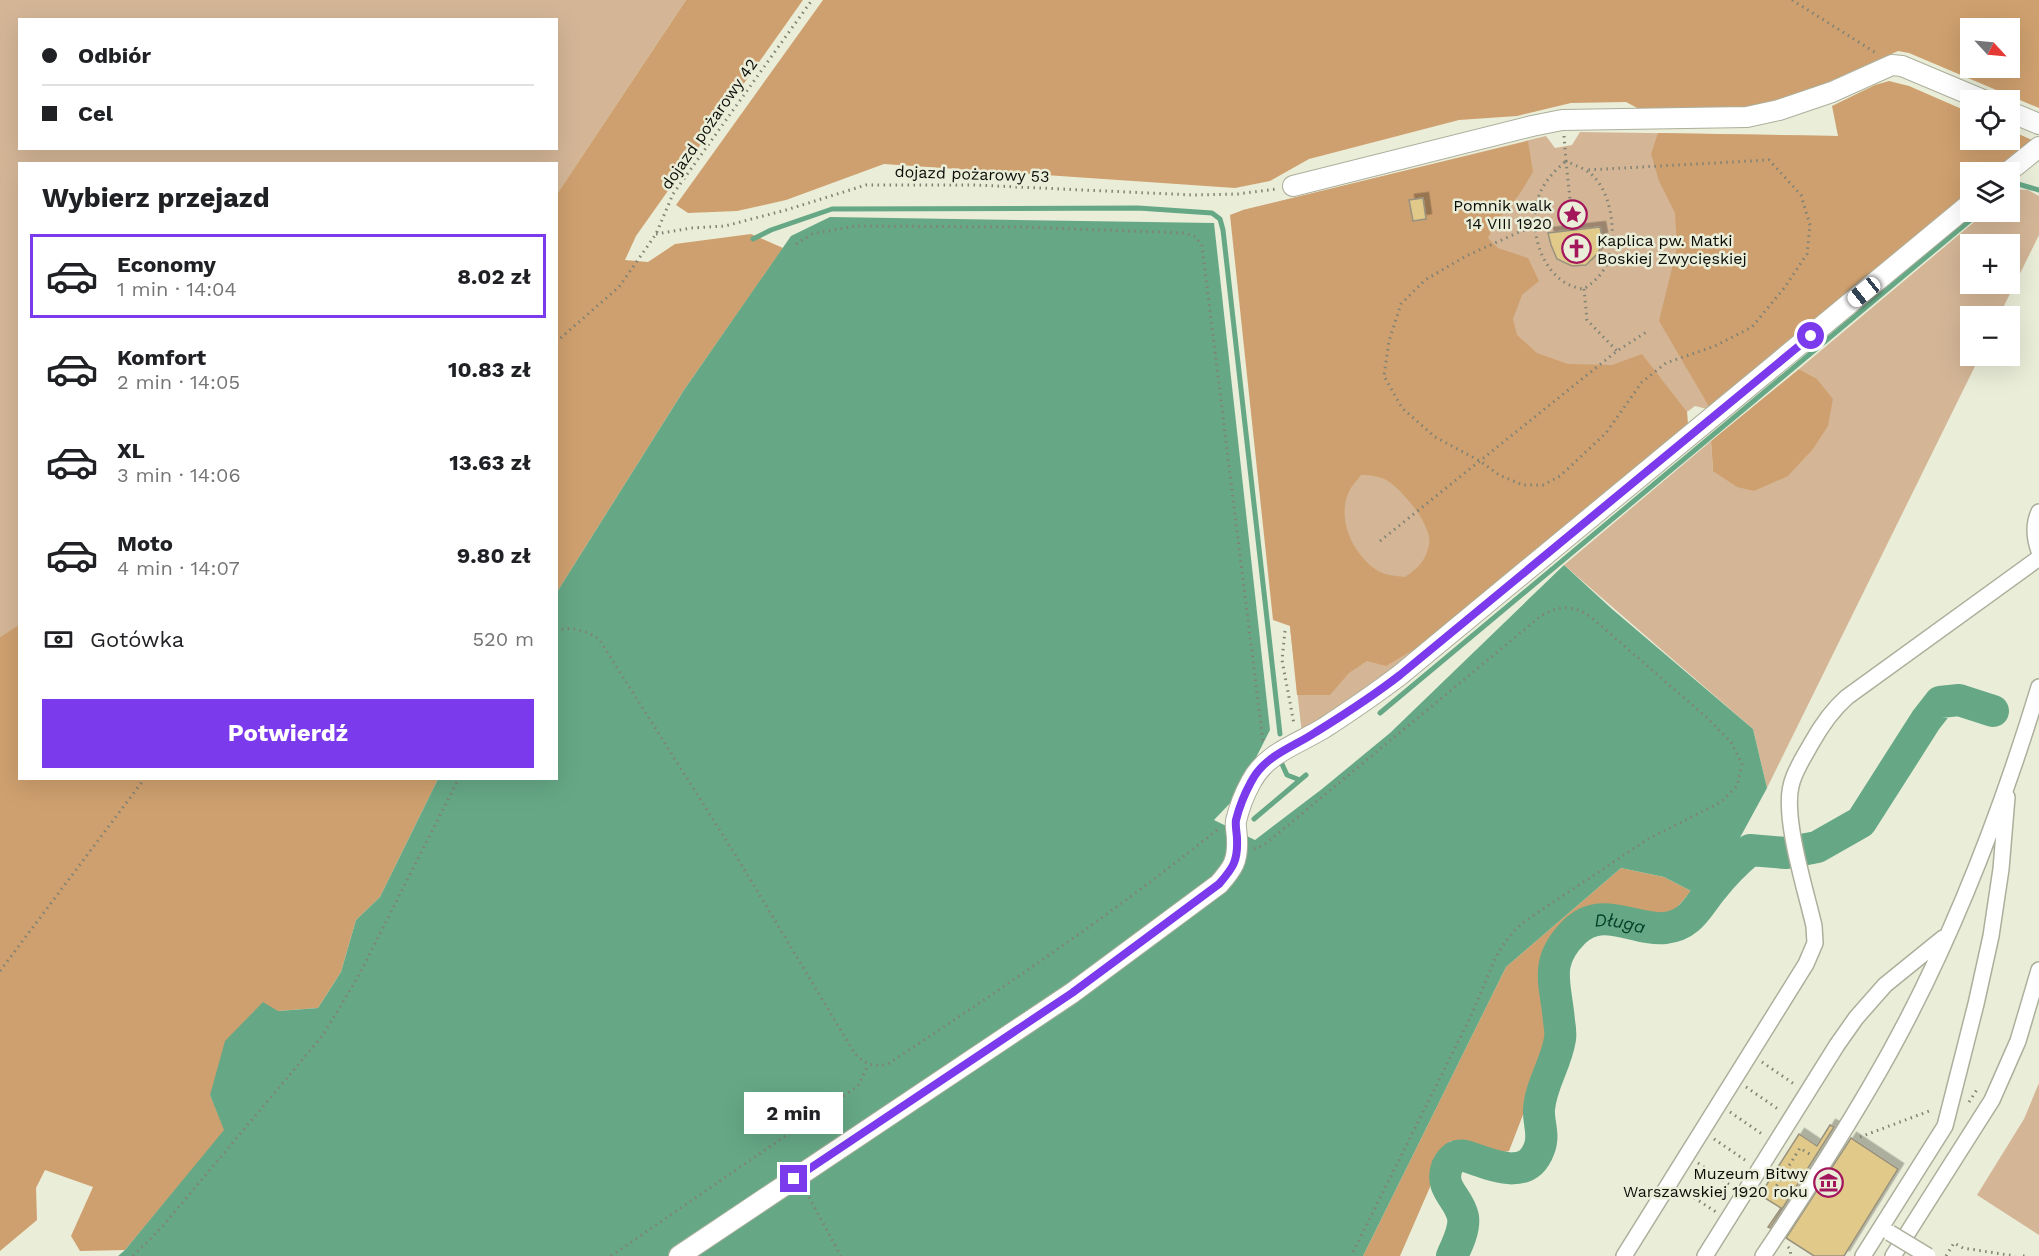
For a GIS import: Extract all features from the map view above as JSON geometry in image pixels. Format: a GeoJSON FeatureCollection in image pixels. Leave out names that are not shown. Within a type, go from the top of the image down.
{"type":"FeatureCollection","features":[{"type":"Feature","properties":{"kind":"street"},"geometry":{"type":"LineString","coordinates":[[1293,186],[1562,120],[1747,117],[1779,110],[1832,92],[1892,65],[1902,66],[1960,90]]}},
{"type":"Feature","properties":{"kind":"street"},"geometry":{"type":"LineString","coordinates":[[2020,116],[2039,124]]}},
{"type":"Feature","properties":{"kind":"street"},"geometry":{"type":"LineString","coordinates":[[2020,162],[2039,147]]}},
{"type":"Feature","properties":{"kind":"street"},"geometry":{"type":"LineString","coordinates":[[679,1256],[1081,987],[1219,884],[1232,869],[1238,854],[1236,823],[1239,813],[1251,782],[1266,761],[1308,738],[1366,701],[1400,675],[1960,212]]}},
{"type":"Feature","properties":{"kind":"street"},"geometry":{"type":"LineString","coordinates":[[2039,512],[2035,520],[2034,535],[2039,551]]}},
{"type":"Feature","properties":{"kind":"street"},"geometry":{"type":"LineString","coordinates":[[1624,1256],[1806,964],[1815,943],[1814,926],[1791,826],[1789,800],[1791,784],[1814,739],[1833,709],[1847,697],[2039,558]]}},
{"type":"Feature","properties":{"kind":"street"},"geometry":{"type":"LineString","coordinates":[[1763,1256],[1870,1087],[1946,936],[2008,783],[2039,687]]}},
{"type":"Feature","properties":{"kind":"street"},"geometry":{"type":"LineString","coordinates":[[1863,1256],[1885,1230],[1944,1126],[1991,936],[2003,850],[2008,783]]}},
{"type":"Feature","properties":{"kind":"street"},"geometry":{"type":"LineString","coordinates":[[1705,1256],[1837,1045],[1885,985],[1946,936]]}},
{"type":"Feature","properties":{"kind":"street"},"geometry":{"type":"LineString","coordinates":[[1893,1256],[1992,1100],[2018,1041],[2039,970]]}},
{"type":"Feature","properties":{"kind":"street"},"geometry":{"type":"LineString","coordinates":[[1885,1230],[1928,1256]]}},
{"type":"Feature","properties":{"kind":"path","name":"dojazd pożarowy 42"},"geometry":{"type":"LineString","coordinates":[[558,340],[619,286],[656,234],[673,194],[812,0]]}},
{"type":"Feature","properties":{"kind":"path"},"geometry":{"type":"LineString","coordinates":[[1792,0],[1892,65]]}},
{"type":"Feature","properties":{"kind":"path"},"geometry":{"type":"LineString","coordinates":[[1565,147],[1572,209]]}},
{"type":"Feature","properties":{"kind":"path"},"geometry":{"type":"LineString","coordinates":[[1535,225],[1466,256],[1425,280],[1401,304],[1389,341],[1384,376],[1402,408],[1435,436],[1480,461],[1499,475],[1523,485],[1543,485],[1560,476],[1606,433],[1642,382],[1666,363],[1715,346],[1752,327],[1785,287],[1807,254],[1810,225],[1801,195],[1769,160],[1586,170]]}},
{"type":"Feature","properties":{"kind":"path"},"geometry":{"type":"LineString","coordinates":[[1566,161],[1586,170],[1601,185],[1613,237],[1604,269],[1584,289]]}},
{"type":"Feature","properties":{"kind":"path"},"geometry":{"type":"LineString","coordinates":[[1566,161],[1551,175],[1540,194],[1534,214],[1535,225],[1541,252],[1550,270],[1568,286],[1584,289]]}},
{"type":"Feature","properties":{"kind":"path","name":"dojazd pożarowy 53"},"geometry":{"type":"LineString","coordinates":[[656,234],[692,228],[725,226],[866,185],[975,185],[1193,195],[1238,195],[1293,186]]}},
{"type":"Feature","properties":{"kind":"path"},"geometry":{"type":"LineString","coordinates":[[796,244],[812,234],[855,226],[1020,227],[1185,233],[1196,237],[1202,246],[1257,709],[1266,761]]}},
{"type":"Feature","properties":{"kind":"path"},"geometry":{"type":"LineString","coordinates":[[1584,289],[1587,320],[1617,351]]}},
{"type":"Feature","properties":{"kind":"path"},"geometry":{"type":"LineString","coordinates":[[1380,541],[1617,351],[1648,331]]}},
{"type":"Feature","properties":{"kind":"path"},"geometry":{"type":"LineString","coordinates":[[1238,854],[1264,845],[1542,615],[1554,608],[1568,606],[1591,616],[1706,717],[1731,742],[1742,764],[1737,786],[1721,802],[1648,839],[1525,921],[1509,937],[1495,960],[1471,1016],[1350,1256]]}},
{"type":"Feature","properties":{"kind":"path"},"geometry":{"type":"LineString","coordinates":[[558,630],[575,629],[587,632],[598,639],[738,859],[855,1054],[868,1065],[888,1064],[1001,990],[1108,914],[1239,813]]}},
{"type":"Feature","properties":{"kind":"path"},"geometry":{"type":"LineString","coordinates":[[1285,631],[1282,660],[1297,742]]}},
{"type":"Feature","properties":{"kind":"path"},"geometry":{"type":"LineString","coordinates":[[0,970],[143,780]]}},
{"type":"Feature","properties":{"kind":"path"},"geometry":{"type":"LineString","coordinates":[[133,1256],[162,1227],[323,1035],[358,977],[458,780]]}},
{"type":"Feature","properties":{"kind":"path"},"geometry":{"type":"LineString","coordinates":[[1750,1055],[1808,1093]]}},
{"type":"Feature","properties":{"kind":"path"},"geometry":{"type":"LineString","coordinates":[[611,1256],[858,1086],[868,1065]]}},
{"type":"Feature","properties":{"kind":"path"},"geometry":{"type":"LineString","coordinates":[[1735,1079],[1792,1118]]}},
{"type":"Feature","properties":{"kind":"path"},"geometry":{"type":"LineString","coordinates":[[1844,1128],[1860,1137],[1950,1103]]}},
{"type":"Feature","properties":{"kind":"path"},"geometry":{"type":"LineString","coordinates":[[1719,1104],[1776,1144]]}},
{"type":"Feature","properties":{"kind":"path"},"geometry":{"type":"LineString","coordinates":[[1702,1131],[1759,1170]]}},
{"type":"Feature","properties":{"kind":"path"},"geometry":{"type":"LineString","coordinates":[[1797,1204],[1774,1190],[1800,1148],[1823,1162]]}},
{"type":"Feature","properties":{"kind":"path"},"geometry":{"type":"LineString","coordinates":[[1687,1155],[1744,1194]]}},
{"type":"Feature","properties":{"kind":"path"},"geometry":{"type":"LineString","coordinates":[[794,1179],[806,1192],[841,1256]]}},
{"type":"Feature","properties":{"kind":"path"},"geometry":{"type":"LineString","coordinates":[[1670,1182],[1728,1220]]}},
{"type":"Feature","properties":{"kind":"path"},"geometry":{"type":"LineString","coordinates":[[1946,1256],[1954,1243],[1963,1248],[2015,1256]]}},
{"type":"Feature","properties":{"kind":"shaded area"},"geometry":{"type":"Polygon","coordinates":[[[0,0],[686,0],[558,192],[558,162],[18,162],[18,626],[0,637],[0,0]]]}},
{"type":"Feature","properties":{"kind":"shaded area"},"geometry":{"type":"Polygon","coordinates":[[[686,0],[803,0],[636,236],[625,260],[648,262],[675,244],[751,234],[783,248],[684,390],[558,590],[558,192],[686,0]]]}},
{"type":"Feature","properties":{"kind":"shaded area"},"geometry":{"type":"Polygon","coordinates":[[[823,0],[2039,0],[2039,108],[2020,100],[2020,90],[1996,90],[1968,78],[2020,78],[2020,18],[1960,18],[1960,75],[1909,53],[1898,51],[1781,103],[1744,110],[1641,110],[1626,102],[1571,103],[1517,116],[1459,120],[1309,159],[1270,181],[1235,188],[884,164],[786,200],[737,211],[688,213],[676,205],[823,0]]]}},
{"type":"Feature","properties":{"kind":"shaded area"},"geometry":{"type":"Polygon","coordinates":[[[1889,81],[1909,86],[1960,108],[1960,150],[2020,150],[2020,135],[2036,142],[2010,162],[1960,162],[1960,203],[1711,410],[1659,321],[1677,248],[1675,213],[1659,181],[1651,154],[1658,133],[1838,136],[1832,106],[1875,85],[1889,81]]]}},
{"type":"Feature","properties":{"kind":"shaded area"},"geometry":{"type":"Polygon","coordinates":[[[1580,132],[1838,136],[1711,410],[1695,406],[1687,412],[1688,428],[1397,666],[1302,734],[1243,210],[1546,136],[1555,148],[1572,145],[1580,132]]]}},
{"type":"Feature","properties":{"kind":"shaded area"},"geometry":{"type":"Polygon","coordinates":[[[1528,141],[1533,172],[1519,195],[1495,223],[1488,238],[1498,248],[1528,258],[1539,281],[1522,295],[1513,319],[1517,335],[1537,353],[1568,364],[1612,365],[1642,354],[1687,412],[1688,428],[1430,640],[1386,666],[1367,661],[1349,673],[1330,695],[1297,695],[1290,626],[1273,620],[1230,215],[1528,141]],[[1361,475],[1350,489],[1345,505],[1346,526],[1350,537],[1362,556],[1378,571],[1405,577],[1425,556],[1429,545],[1426,528],[1409,501],[1388,481],[1375,476],[1361,475]]]}},
{"type":"Feature","properties":{"kind":"shaded area"},"geometry":{"type":"Polygon","coordinates":[[[2020,189],[2028,190],[2039,196],[2039,235],[2020,273],[2020,234],[1960,234],[1960,294],[2010,294],[2004,306],[1960,306],[1960,366],[1975,366],[1767,788],[1753,729],[1564,565],[1711,441],[1713,471],[1816,378],[1799,369],[1974,222],[2020,222],[2020,189]]]}},
{"type":"Feature","properties":{"kind":"shaded area"},"geometry":{"type":"Polygon","coordinates":[[[830,217],[1214,223],[1270,730],[1236,797],[1214,820],[1255,840],[1390,733],[1564,565],[1753,729],[1767,788],[1736,845],[1691,891],[1664,877],[1621,868],[1506,967],[1363,1256],[118,1256],[224,1130],[210,1095],[225,1041],[263,1002],[278,1011],[318,1008],[341,972],[356,920],[380,897],[438,780],[558,780],[558,590],[684,390],[791,236],[830,217]]]}},
{"type":"Feature","properties":{"kind":"shaded area"},"geometry":{"type":"Polygon","coordinates":[[[1799,369],[1816,378],[1833,399],[1828,426],[1813,449],[1788,476],[1754,491],[1737,487],[1713,471],[1711,441],[1799,369]]]}},
{"type":"Feature","properties":{"kind":"shaded area"},"geometry":{"type":"Polygon","coordinates":[[[18,626],[18,780],[438,780],[380,897],[356,920],[341,972],[318,1008],[278,1011],[210,1095],[225,1130],[125,1250],[80,1251],[71,1236],[93,1187],[45,1170],[36,1188],[37,1220],[0,1251],[0,637],[18,626]]]}},
{"type":"Feature","properties":{"kind":"shaded area"},"geometry":{"type":"Polygon","coordinates":[[[1621,868],[1664,877],[1691,891],[1674,911],[1648,918],[1616,907],[1578,916],[1546,946],[1541,981],[1550,1045],[1509,1151],[1491,1154],[1470,1143],[1450,1141],[1400,1256],[1363,1256],[1506,967],[1621,868]]]}},
{"type":"Feature","properties":{"kind":"shaded area"},"geometry":{"type":"Polygon","coordinates":[[[2039,1083],[2039,1235],[1977,1195],[2024,1119],[2039,1083]]]}},
{"type":"Feature","properties":{"kind":"building"},"geometry":{"type":"Polygon","coordinates":[[[1423,198],[1426,219],[1413,221],[1409,200],[1423,198]]]}},
{"type":"Feature","properties":{"kind":"building","name":"Kaplica pw. Matki Boskiej Zwycięskiej"},"geometry":{"type":"Polygon","coordinates":[[[1600,227],[1602,237],[1599,252],[1586,265],[1572,266],[1557,259],[1548,233],[1600,227]]]}},
{"type":"Feature","properties":{"kind":"building"},"geometry":{"type":"Polygon","coordinates":[[[1830,1125],[1834,1127],[1770,1228],[1768,1227],[1781,1208],[1760,1195],[1799,1134],[1817,1146],[1830,1125]]]}},
{"type":"Feature","properties":{"kind":"building","name":"Muzeum Bitwy Warszawskiej 1920 roku"},"geometry":{"type":"Polygon","coordinates":[[[1851,1138],[1898,1169],[1844,1256],[1814,1256],[1786,1238],[1851,1138]]]}},
{"type":"Feature","properties":{"kind":"waterway"},"geometry":{"type":"LineString","coordinates":[[2020,185],[2039,190]]}},
{"type":"Feature","properties":{"kind":"waterway"},"geometry":{"type":"LineString","coordinates":[[753,239],[771,230],[832,209],[1138,208],[1212,213],[1220,219],[1280,734]]}},
{"type":"Feature","properties":{"kind":"waterway"},"geometry":{"type":"LineString","coordinates":[[1380,713],[1968,222]]}},
{"type":"Feature","properties":{"kind":"waterway","name":"Długa"},"geometry":{"type":"LineString","coordinates":[[1452,1256],[1463,1227],[1463,1217],[1447,1187],[1445,1175],[1451,1160],[1463,1156],[1504,1168],[1521,1167],[1534,1158],[1541,1144],[1540,1100],[1560,1037],[1554,985],[1555,964],[1564,943],[1574,932],[1585,924],[1607,919],[1653,928],[1665,928],[1681,923],[1693,914],[1735,863],[1750,850],[1786,853],[1817,847],[1861,822],[1940,702],[1959,700],[1993,711]]}},
{"type":"Feature","properties":{"kind":"waterway"},"geometry":{"type":"LineString","coordinates":[[1282,764],[1287,775],[1300,780]]}},
{"type":"Feature","properties":{"kind":"waterway"},"geometry":{"type":"LineString","coordinates":[[1254,819],[1306,775]]}},
{"type":"Feature","properties":{"kind":"place","name":"Pomnik walk 14 VIII 1920"},"geometry":{"type":"Point","coordinates":[1573,214]}},
{"type":"Feature","properties":{"kind":"place","name":"Kaplica pw. Matki Boskiej Zwycięskiej"},"geometry":{"type":"Point","coordinates":[1576,249]}},
{"type":"Feature","properties":{"kind":"place","name":"Muzeum Bitwy Warszawskiej 1920 roku"},"geometry":{"type":"Point","coordinates":[1829,1182]}},
{"type":"Feature","properties":{"kind":"route"},"geometry":{"type":"LineString","coordinates":[[794,1179],[1072,993],[1219,884],[1232,869],[1238,854],[1236,823],[1239,813],[1251,782],[1266,761],[1285,748],[1308,738],[1366,701],[1400,675],[1811,336]]}}]}
